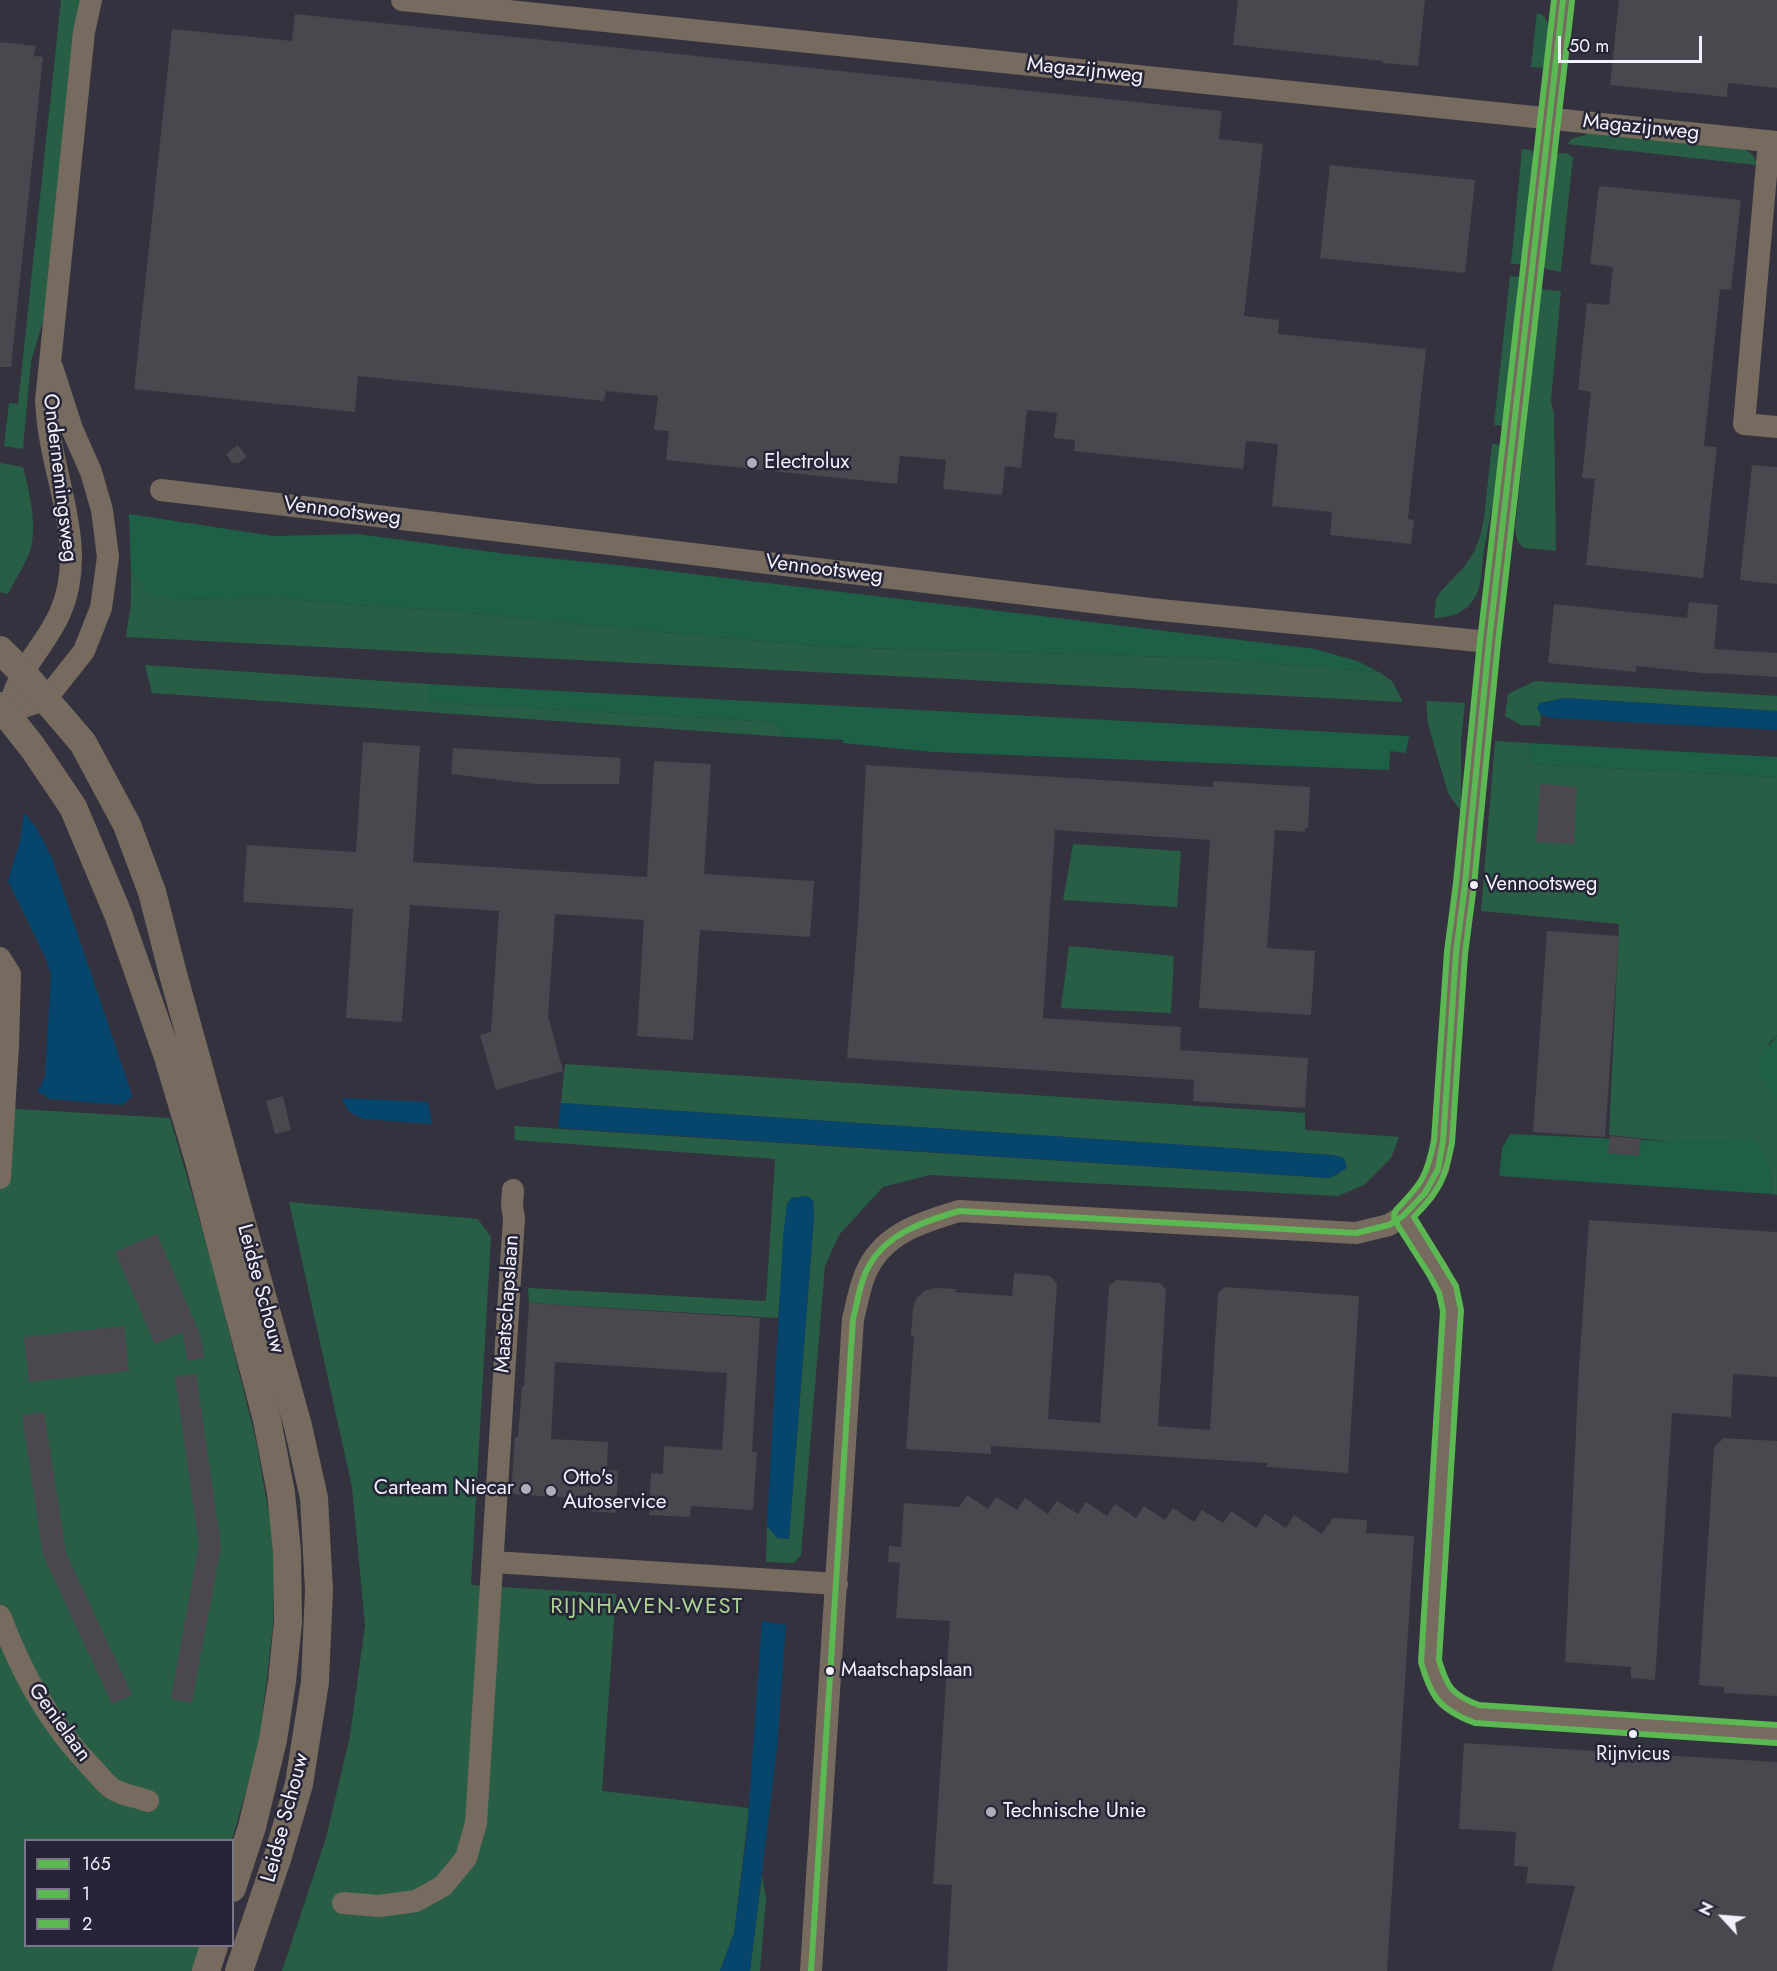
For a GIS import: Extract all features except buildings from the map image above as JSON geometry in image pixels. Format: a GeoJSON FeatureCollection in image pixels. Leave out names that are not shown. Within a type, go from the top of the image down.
{"type":"FeatureCollection","features":[{"type":"Feature","properties":{"kind":"street","name":"Ondernemingsweg"},"geometry":{"type":"LineString","coordinates":[[3,710],[23,673],[51,631],[61,611],[69,585],[72,553],[68,520],[51,442],[46,401],[84,32],[91,0]]}},
{"type":"Feature","properties":{"kind":"street","name":"Magazijnweg"},"geometry":{"type":"LineString","coordinates":[[402,0],[1773,142],[1744,424],[1777,428]]}},
{"type":"Feature","properties":{"kind":"street"},"geometry":{"type":"LineString","coordinates":[[811,1971],[853,1319],[862,1284],[872,1261],[892,1239],[922,1222],[958,1211],[1356,1233],[1389,1225],[1403,1216],[1425,1193],[1438,1169],[1443,1141],[1456,953],[1489,642],[1563,0]]}},
{"type":"Feature","properties":{"kind":"street","name":"Ondernemingsweg"},"geometry":{"type":"LineString","coordinates":[[46,699],[84,651],[101,608],[108,557],[102,510],[91,472],[72,429],[49,357]]}},
{"type":"Feature","properties":{"kind":"street","name":"Vennootsweg"},"geometry":{"type":"LineString","coordinates":[[161,490],[1139,608],[1489,642]]}},
{"type":"Feature","properties":{"kind":"street","name":"Leidse Schouw"},"geometry":{"type":"LineString","coordinates":[[0,651],[23,673],[83,744],[127,825],[152,892],[172,974],[298,1426],[314,1498],[319,1590],[315,1682],[301,1772],[278,1856],[239,1971]]}},
{"type":"Feature","properties":{"kind":"street"},"geometry":{"type":"LineString","coordinates":[[3,710],[46,699]]}},
{"type":"Feature","properties":{"kind":"street","name":"Leidse Schouw"},"geometry":{"type":"LineString","coordinates":[[3,710],[33,748],[73,807],[118,914],[168,1057],[199,1161],[267,1420],[281,1493],[287,1551],[288,1622],[273,1740],[258,1805],[234,1882]]}},
{"type":"Feature","properties":{"kind":"street"},"geometry":{"type":"LineString","coordinates":[[0,958],[10,975],[0,1178]]}},
{"type":"Feature","properties":{"kind":"street","name":"Maatschapslaan"},"geometry":{"type":"LineString","coordinates":[[343,1903],[380,1906],[416,1901],[443,1886],[466,1858],[476,1823],[514,1218],[513,1190]]}},
{"type":"Feature","properties":{"kind":"street"},"geometry":{"type":"LineString","coordinates":[[1403,1216],[1438,1270],[1448,1290],[1452,1310],[1430,1661],[1436,1683],[1445,1698],[1460,1708],[1477,1714],[1777,1734]]}},
{"type":"Feature","properties":{"kind":"street"},"geometry":{"type":"LineString","coordinates":[[493,1562],[837,1584]]}},
{"type":"Feature","properties":{"kind":"street","name":"Genielaan"},"geometry":{"type":"LineString","coordinates":[[0,1616],[13,1651],[34,1692],[58,1729],[113,1789],[148,1801]]}},
{"type":"Feature","properties":{"kind":"street"},"geometry":{"type":"LineString","coordinates":[[206,1971],[214,1947]]}},
{"type":"Feature","properties":{"kind":"green space"},"geometry":{"type":"Polygon","coordinates":[[[61,0],[80,0],[45,315],[31,361],[23,449],[4,446],[9,403],[18,404],[61,0]]]}},
{"type":"Feature","properties":{"kind":"green space"},"geometry":{"type":"Polygon","coordinates":[[[1537,13],[1547,21],[1548,28],[1543,68],[1531,67],[1537,13]]]}},
{"type":"Feature","properties":{"kind":"green space"},"geometry":{"type":"Polygon","coordinates":[[[1587,132],[1743,149],[1752,155],[1756,165],[1567,144],[1573,138],[1586,135],[1587,132]]]}},
{"type":"Feature","properties":{"kind":"green space"},"geometry":{"type":"Polygon","coordinates":[[[1522,149],[1532,150],[1533,157],[1523,264],[1511,264],[1522,149]]]}},
{"type":"Feature","properties":{"kind":"green space"},"geometry":{"type":"Polygon","coordinates":[[[1559,153],[1566,153],[1573,157],[1561,272],[1545,269],[1543,263],[1554,160],[1559,153]]]}},
{"type":"Feature","properties":{"kind":"green space"},"geometry":{"type":"Polygon","coordinates":[[[1510,276],[1521,277],[1505,426],[1494,425],[1510,276]]]}},
{"type":"Feature","properties":{"kind":"green space"},"geometry":{"type":"Polygon","coordinates":[[[1541,289],[1561,291],[1551,401],[1554,414],[1556,551],[1524,548],[1518,542],[1515,530],[1541,289]]]}},
{"type":"Feature","properties":{"kind":"green space"},"geometry":{"type":"Polygon","coordinates":[[[1492,444],[1503,445],[1477,594],[1461,611],[1451,616],[1434,618],[1436,600],[1440,592],[1465,566],[1475,550],[1481,533],[1492,444]]]}},
{"type":"Feature","properties":{"kind":"green space"},"geometry":{"type":"Polygon","coordinates":[[[0,463],[23,467],[33,520],[30,551],[9,593],[6,594],[0,592],[0,463]]]}},
{"type":"Feature","properties":{"kind":"green space"},"geometry":{"type":"Polygon","coordinates":[[[129,514],[273,536],[358,534],[507,554],[618,565],[1315,649],[1357,661],[1379,672],[1204,658],[830,647],[441,610],[283,598],[175,600],[152,596],[131,573],[129,514]]]}},
{"type":"Feature","properties":{"kind":"green space"},"geometry":{"type":"Polygon","coordinates":[[[131,573],[175,600],[283,598],[441,610],[830,647],[1204,658],[1379,672],[1392,681],[1403,702],[126,637],[131,603],[131,573]]]}},
{"type":"Feature","properties":{"kind":"green space"},"geometry":{"type":"Polygon","coordinates":[[[145,665],[428,684],[428,702],[774,722],[787,737],[152,693],[145,665]]]}},
{"type":"Feature","properties":{"kind":"green space"},"geometry":{"type":"Polygon","coordinates":[[[1535,681],[1777,696],[1777,711],[1565,698],[1540,703],[1538,708],[1541,715],[1540,726],[1521,725],[1505,716],[1508,694],[1535,681]]]}},
{"type":"Feature","properties":{"kind":"green space"},"geometry":{"type":"Polygon","coordinates":[[[428,684],[1409,736],[1406,753],[1390,751],[1389,770],[933,752],[843,743],[843,740],[787,737],[774,722],[427,702],[428,684]]]}},
{"type":"Feature","properties":{"kind":"green space"},"geometry":{"type":"Polygon","coordinates":[[[1426,701],[1465,703],[1461,739],[1461,812],[1448,793],[1428,724],[1426,701]]]}},
{"type":"Feature","properties":{"kind":"green space"},"geometry":{"type":"Polygon","coordinates":[[[1495,741],[1528,743],[1531,764],[1777,777],[1777,1035],[1769,1043],[1777,1103],[1777,1195],[1772,1194],[1771,1170],[1666,1141],[1609,1135],[1619,924],[1481,911],[1495,741]]]}},
{"type":"Feature","properties":{"kind":"green space"},"geometry":{"type":"Polygon","coordinates":[[[1528,743],[1777,757],[1777,777],[1531,764],[1528,743]]]}},
{"type":"Feature","properties":{"kind":"green space"},"geometry":{"type":"Polygon","coordinates":[[[1073,844],[1181,851],[1177,907],[1063,900],[1073,844]]]}},
{"type":"Feature","properties":{"kind":"green space"},"geometry":{"type":"Polygon","coordinates":[[[1069,946],[1174,956],[1171,1013],[1061,1008],[1069,946]]]}},
{"type":"Feature","properties":{"kind":"green space"},"geometry":{"type":"Polygon","coordinates":[[[1777,1035],[1777,1103],[1760,1076],[1758,1061],[1777,1035]]]}},
{"type":"Feature","properties":{"kind":"green space"},"geometry":{"type":"Polygon","coordinates":[[[565,1064],[1305,1113],[1305,1130],[1399,1137],[1391,1158],[1364,1185],[1338,1196],[929,1175],[883,1187],[839,1235],[825,1266],[801,1555],[794,1563],[766,1562],[767,1526],[777,1538],[789,1539],[814,1217],[813,1201],[807,1196],[792,1198],[787,1204],[778,1318],[529,1303],[528,1288],[766,1301],[775,1159],[515,1140],[514,1126],[1329,1178],[1340,1173],[1344,1158],[1333,1155],[561,1103],[565,1064]]]}},
{"type":"Feature","properties":{"kind":"green space"},"geometry":{"type":"Polygon","coordinates":[[[0,1108],[170,1118],[210,1256],[256,1440],[274,1544],[273,1626],[259,1744],[232,1839],[24,1839],[24,1947],[200,1947],[192,1971],[0,1971],[0,1108]]]}},
{"type":"Feature","properties":{"kind":"green space"},"geometry":{"type":"Polygon","coordinates":[[[1510,1134],[1666,1141],[1755,1139],[1770,1165],[1772,1194],[1499,1176],[1502,1148],[1510,1134]]]}},
{"type":"Feature","properties":{"kind":"green space"},"geometry":{"type":"Polygon","coordinates":[[[289,1202],[478,1219],[491,1237],[471,1585],[616,1594],[602,1791],[749,1808],[734,1933],[720,1971],[282,1971],[326,1838],[350,1736],[365,1625],[352,1487],[289,1202]]]}},
{"type":"Feature","properties":{"kind":"green space"},"geometry":{"type":"Polygon","coordinates":[[[762,1875],[766,1898],[760,1971],[750,1971],[762,1875]]]}},
{"type":"Feature","properties":{"kind":"water"},"geometry":{"type":"Polygon","coordinates":[[[1565,698],[1777,711],[1777,730],[1553,718],[1541,715],[1537,708],[1540,703],[1565,698]]]}},
{"type":"Feature","properties":{"kind":"water"},"geometry":{"type":"Polygon","coordinates":[[[24,813],[36,827],[52,858],[131,1092],[132,1097],[122,1105],[50,1099],[36,1090],[40,1088],[45,1076],[51,975],[47,961],[8,881],[20,841],[24,813]]]}},
{"type":"Feature","properties":{"kind":"water"},"geometry":{"type":"Polygon","coordinates":[[[342,1098],[428,1102],[432,1124],[363,1119],[348,1111],[342,1098]]]}},
{"type":"Feature","properties":{"kind":"water"},"geometry":{"type":"Polygon","coordinates":[[[561,1103],[1333,1155],[1344,1158],[1347,1168],[1330,1178],[558,1128],[561,1103]]]}},
{"type":"Feature","properties":{"kind":"water"},"geometry":{"type":"Polygon","coordinates":[[[808,1196],[813,1201],[814,1217],[789,1539],[777,1538],[767,1526],[783,1237],[787,1204],[792,1198],[808,1196]]]}},
{"type":"Feature","properties":{"kind":"water"},"geometry":{"type":"Polygon","coordinates":[[[762,1621],[786,1625],[777,1749],[750,1971],[720,1971],[734,1933],[747,1832],[762,1621]]]}},
{"type":"Feature","properties":{"kind":"transit line","name":"1"},"geometry":{"type":"LineString","coordinates":[[1554,0],[1480,641],[1447,952],[1434,1140],[1429,1163],[1422,1179],[1394,1215],[1395,1221],[1439,1293],[1443,1311],[1421,1662],[1433,1693],[1439,1701],[1453,1713],[1475,1723],[1776,1743]]}},
{"type":"Feature","properties":{"kind":"transit line","name":"165"},"geometry":{"type":"LineString","coordinates":[[811,1971],[853,1319],[863,1279],[881,1249],[917,1225],[959,1211],[1356,1233],[1389,1225],[1403,1216],[1425,1193],[1438,1169],[1443,1141],[1456,953],[1489,642],[1563,0]]}},
{"type":"Feature","properties":{"kind":"transit line","name":"2"},"geometry":{"type":"LineString","coordinates":[[1572,1],[1498,643],[1465,954],[1452,1143],[1447,1166],[1436,1191],[1414,1217],[1456,1286],[1461,1310],[1439,1660],[1452,1689],[1462,1698],[1479,1705],[1777,1725]]}},
{"type":"Feature","properties":{"kind":"place","name":"Electrolux"},"geometry":{"type":"Point","coordinates":[752,463]}},
{"type":"Feature","properties":{"kind":"place","name":"Vennootsweg"},"geometry":{"type":"Point","coordinates":[1474,885]}},
{"type":"Feature","properties":{"kind":"place","name":"Carteam Niecar"},"geometry":{"type":"Point","coordinates":[526,1489]}},
{"type":"Feature","properties":{"kind":"place","name":"Otto's Autoservice"},"geometry":{"type":"Point","coordinates":[551,1491]}},
{"type":"Feature","properties":{"kind":"place","name":"Maatschapslaan"},"geometry":{"type":"Point","coordinates":[830,1671]}},
{"type":"Feature","properties":{"kind":"place","name":"Rijnvicus"},"geometry":{"type":"Point","coordinates":[1633,1734]}},
{"type":"Feature","properties":{"kind":"place","name":"Technische Unie"},"geometry":{"type":"Point","coordinates":[991,1812]}},
{"type":"Feature","properties":{"kind":"district","name":"RIJNHAVEN-WEST"},"geometry":{"type":"Point","coordinates":[647,1608]}}]}
